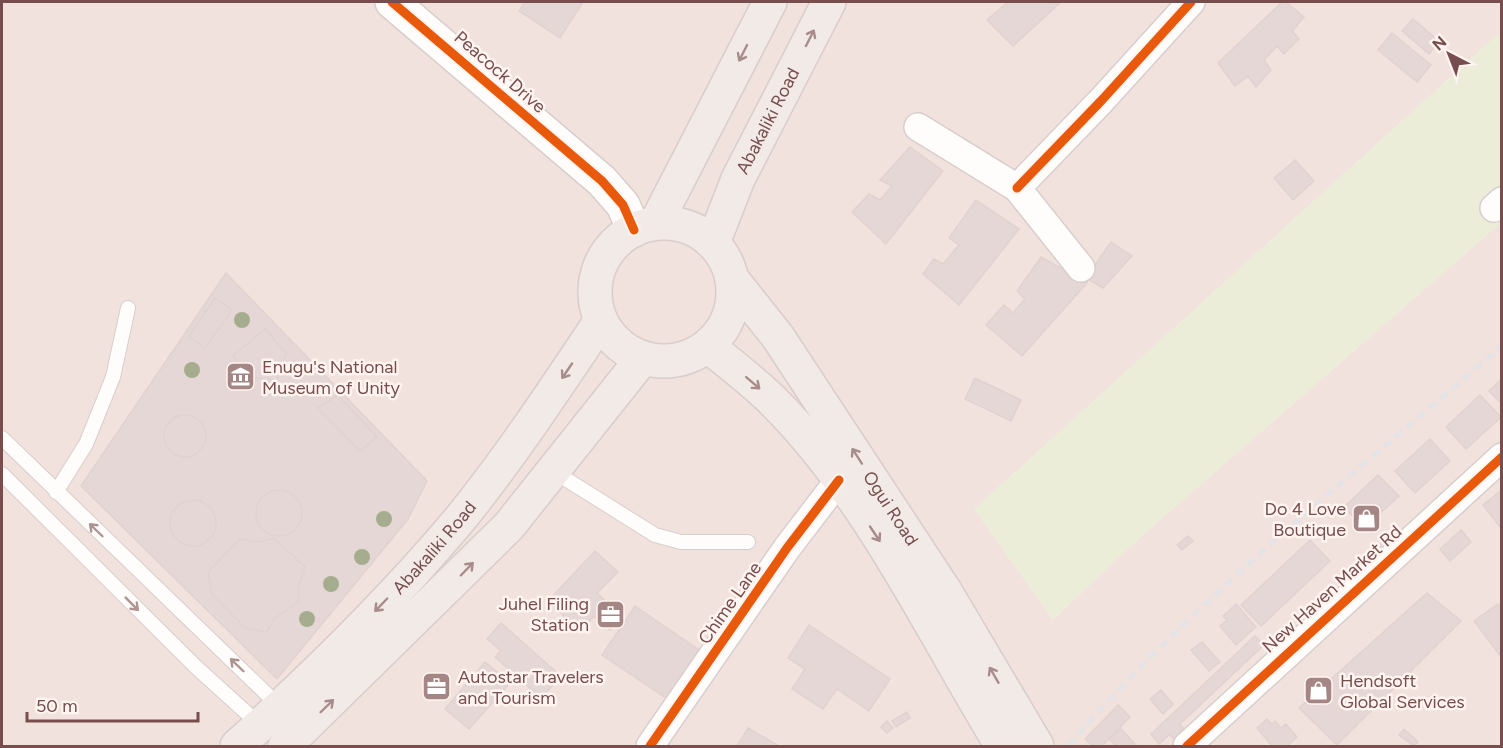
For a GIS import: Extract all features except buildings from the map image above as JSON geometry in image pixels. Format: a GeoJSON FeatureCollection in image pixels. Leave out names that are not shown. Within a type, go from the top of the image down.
{"type":"FeatureCollection","features":[{"type":"Feature","properties":{"kind":"main road"},"geometry":{"type":"LineString","coordinates":[[645,227],[770,2]]}},
{"type":"Feature","properties":{"kind":"main road","name":"Abakaliki Road"},"geometry":{"type":"LineString","coordinates":[[713,243],[738,179],[829,2]]}},
{"type":"Feature","properties":{"kind":"main road"},"geometry":{"type":"LineString","coordinates":[[677,224],[696,230],[713,243],[728,266],[733,294],[726,323],[708,346],[693,356],[677,361],[642,359],[618,345],[600,322],[594,298],[597,272],[614,243],[645,227],[677,224]]}},
{"type":"Feature","properties":{"kind":"main road","name":"Ogui Road"},"geometry":{"type":"LineString","coordinates":[[732,279],[778,337],[926,562],[1016,741]]}},
{"type":"Feature","properties":{"kind":"main road","name":"Abakaliki Road"},"geometry":{"type":"LineString","coordinates":[[237,747],[419,566],[502,465],[600,322]]}},
{"type":"Feature","properties":{"kind":"main road","name":"Ogui Road"},"geometry":{"type":"LineString","coordinates":[[708,346],[774,402],[839,480],[1016,741]]}},
{"type":"Feature","properties":{"kind":"main road","name":"Abakaliki Road"},"geometry":{"type":"LineString","coordinates":[[285,747],[442,595],[509,526],[642,359]]}},
{"type":"Feature","properties":{"kind":"main road"},"geometry":{"type":"LineString","coordinates":[[419,566],[442,595]]}},
{"type":"Feature","properties":{"kind":"street","name":"Peacock Drive"},"geometry":{"type":"LineString","coordinates":[[392,2],[587,168],[645,227]]}},
{"type":"Feature","properties":{"kind":"street"},"geometry":{"type":"LineString","coordinates":[[1017,188],[1101,101],[1191,2]]}},
{"type":"Feature","properties":{"kind":"street"},"geometry":{"type":"LineString","coordinates":[[918,127],[1017,188],[1081,268]]}},
{"type":"Feature","properties":{"kind":"street","name":"New Haven Market Rd"},"geometry":{"type":"LineString","coordinates":[[1187,747],[1502,457]]}},
{"type":"Feature","properties":{"kind":"street","name":"Chime Lane"},"geometry":{"type":"LineString","coordinates":[[650,747],[787,548],[839,480]]}},
{"type":"Feature","properties":{"kind":"lane"},"geometry":{"type":"LineString","coordinates":[[56,492],[86,444],[113,378],[128,308]]}},
{"type":"Feature","properties":{"kind":"lane"},"geometry":{"type":"LineString","coordinates":[[2,438],[68,503],[270,715]]}},
{"type":"Feature","properties":{"kind":"lane"},"geometry":{"type":"LineString","coordinates":[[553,471],[655,535],[681,542],[748,542]]}},
{"type":"Feature","properties":{"kind":"lane"},"geometry":{"type":"LineString","coordinates":[[2,474],[196,667],[270,715]]}},
{"type":"Feature","properties":{"kind":"lane"},"geometry":{"type":"LineString","coordinates":[[49,522],[68,503]]}},
{"type":"Feature","properties":{"kind":"shaded area"},"geometry":{"type":"Polygon","coordinates":[[[2,2],[1501,2],[1501,746],[2,746],[2,2]]]}},
{"type":"Feature","properties":{"kind":"green space"},"geometry":{"type":"Polygon","coordinates":[[[1501,31],[1501,223],[1141,537],[1053,620],[974,509],[1501,31]]]}},
{"type":"Feature","properties":{"kind":"railway"},"geometry":{"type":"LineString","coordinates":[[1068,746],[1117,691],[1222,588],[1277,538],[1502,346]]}},
{"type":"Feature","properties":{"kind":"cycle path"},"geometry":{"type":"LineString","coordinates":[[392,2],[602,181],[623,205],[634,230]]}},
{"type":"Feature","properties":{"kind":"cycle path"},"geometry":{"type":"LineString","coordinates":[[1017,188],[1101,101],[1191,2]]}},
{"type":"Feature","properties":{"kind":"cycle path"},"geometry":{"type":"LineString","coordinates":[[1187,746],[1502,457]]}},
{"type":"Feature","properties":{"kind":"cycle path"},"geometry":{"type":"LineString","coordinates":[[650,746],[787,548],[839,480]]}},
{"type":"Feature","properties":{"kind":"place","name":"Enugu's National Museum of Unity"},"geometry":{"type":"Point","coordinates":[241,377]}},
{"type":"Feature","properties":{"kind":"place","name":"Do 4 Love Boutique"},"geometry":{"type":"Point","coordinates":[1367,519]}},
{"type":"Feature","properties":{"kind":"place","name":"Juhel Filing Station"},"geometry":{"type":"Point","coordinates":[610,614]}},
{"type":"Feature","properties":{"kind":"place","name":"Autostar Travelers and Tourism"},"geometry":{"type":"Point","coordinates":[437,687]}},
{"type":"Feature","properties":{"kind":"place","name":"Hendsoft Global Services"},"geometry":{"type":"Point","coordinates":[1319,691]}}]}
